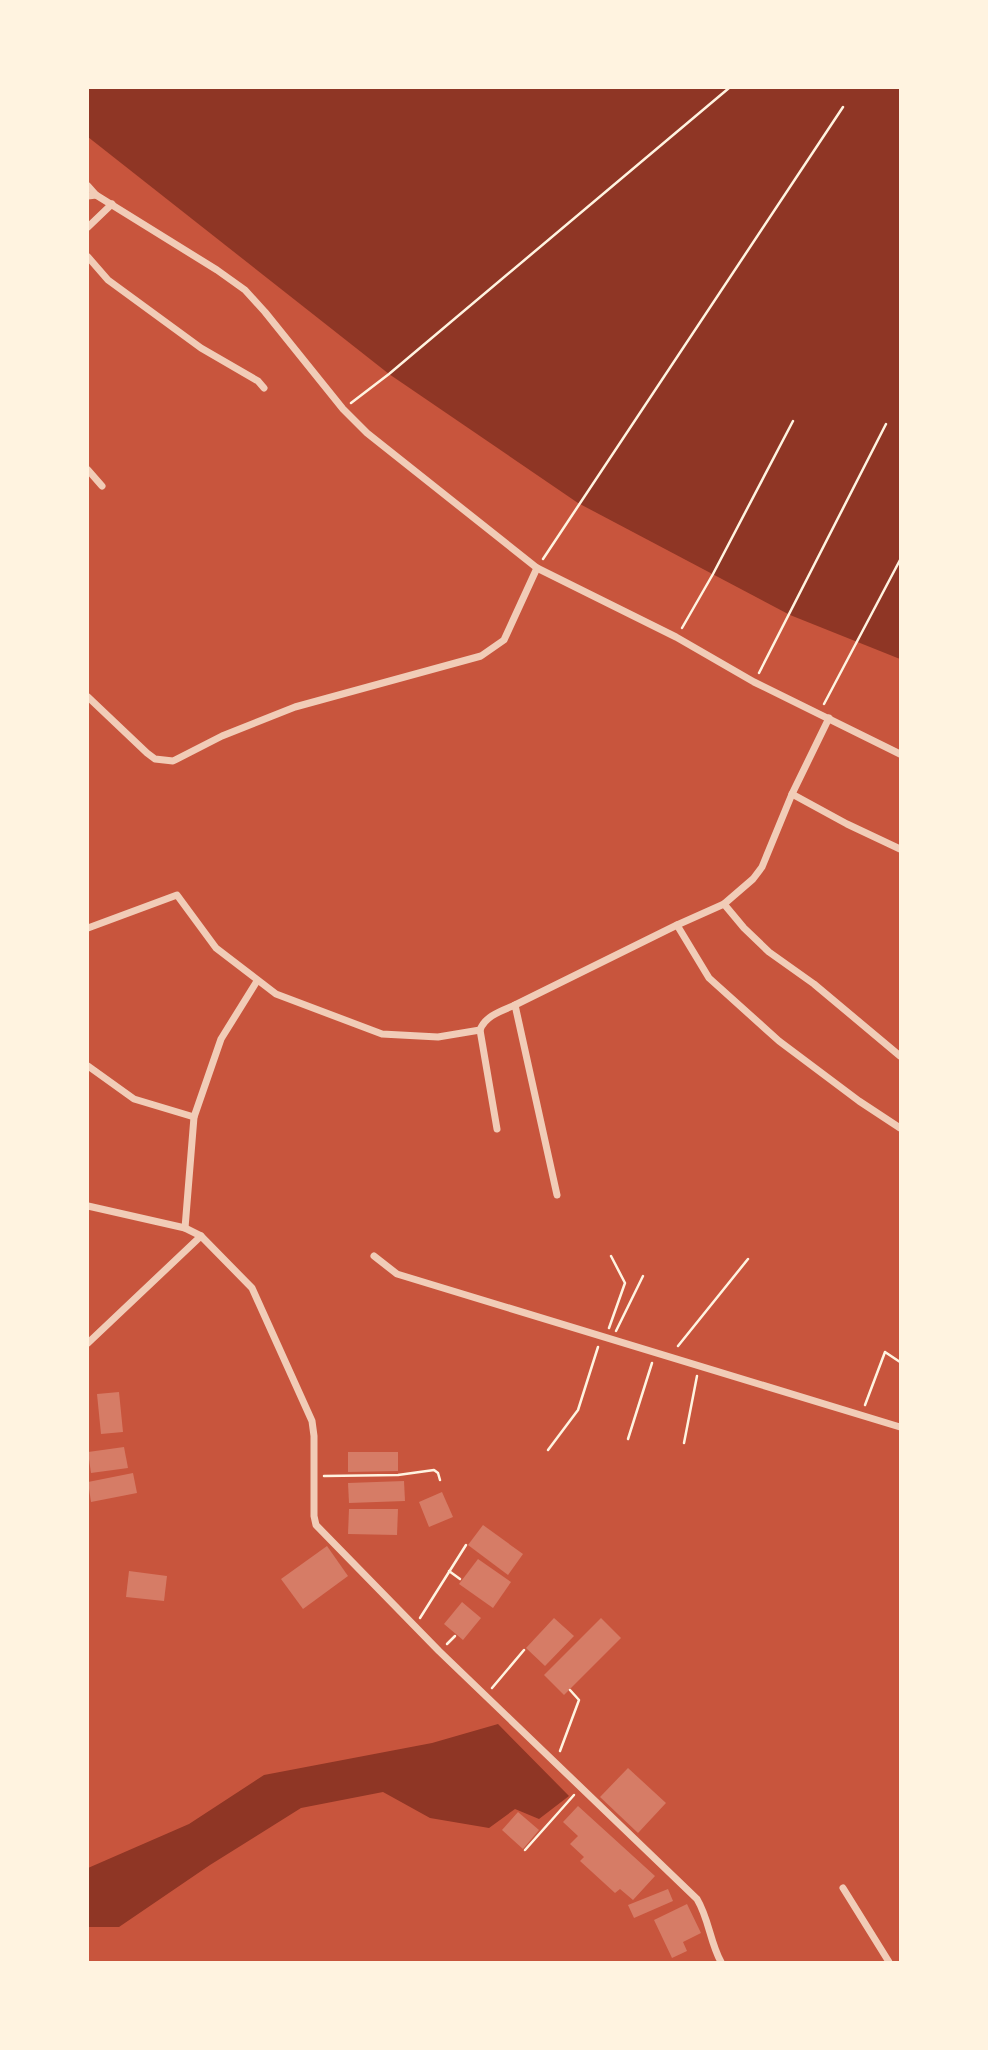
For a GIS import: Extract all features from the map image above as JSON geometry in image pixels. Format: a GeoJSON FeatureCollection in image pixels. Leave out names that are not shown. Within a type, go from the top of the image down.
{"type":"FeatureCollection","features":[{"type":"Feature","properties":{"kind":"street"},"geometry":{"type":"LineString","coordinates":[[88,186],[92,195],[112,204],[245,290],[343,409],[367,433],[537,568],[676,637],[754,682],[901,754]]}},
{"type":"Feature","properties":{"kind":"street"},"geometry":{"type":"LineString","coordinates":[[88,227],[112,204]]}},
{"type":"Feature","properties":{"kind":"street"},"geometry":{"type":"LineString","coordinates":[[88,257],[108,280],[201,348],[258,381],[264,388]]}},
{"type":"Feature","properties":{"kind":"street"},"geometry":{"type":"LineString","coordinates":[[88,470],[102,486]]}},
{"type":"Feature","properties":{"kind":"street"},"geometry":{"type":"LineString","coordinates":[[88,697],[147,753],[155,759],[173,761],[222,737],[295,707],[481,656],[504,640],[537,568]]}},
{"type":"Feature","properties":{"kind":"street"},"geometry":{"type":"LineString","coordinates":[[497,1129],[480,1030],[488,1018],[724,904],[753,879],[762,867],[792,794],[829,718]]}},
{"type":"Feature","properties":{"kind":"street"},"geometry":{"type":"LineString","coordinates":[[792,794],[901,849]]}},
{"type":"Feature","properties":{"kind":"street"},"geometry":{"type":"LineString","coordinates":[[88,928],[177,895],[216,948],[276,994],[382,1034],[438,1037],[480,1030]]}},
{"type":"Feature","properties":{"kind":"street"},"geometry":{"type":"LineString","coordinates":[[724,904],[744,928],[769,951],[814,984],[901,1056]]}},
{"type":"Feature","properties":{"kind":"street"},"geometry":{"type":"LineString","coordinates":[[677,925],[709,978],[779,1041],[859,1101],[901,1128]]}},
{"type":"Feature","properties":{"kind":"street"},"geometry":{"type":"LineString","coordinates":[[185,1228],[194,1117],[221,1039],[257,981]]}},
{"type":"Feature","properties":{"kind":"street"},"geometry":{"type":"LineString","coordinates":[[515,1005],[557,1195]]}},
{"type":"Feature","properties":{"kind":"street"},"geometry":{"type":"LineString","coordinates":[[88,1066],[134,1099],[194,1117]]}},
{"type":"Feature","properties":{"kind":"street"},"geometry":{"type":"LineString","coordinates":[[88,1206],[185,1228],[201,1236],[252,1288],[312,1421],[316,1525],[415,1627],[697,1899],[713,1947],[721,1962]]}},
{"type":"Feature","properties":{"kind":"street"},"geometry":{"type":"LineString","coordinates":[[88,1343],[201,1236]]}},
{"type":"Feature","properties":{"kind":"street"},"geometry":{"type":"LineString","coordinates":[[374,1256],[397,1274],[901,1427]]}},
{"type":"Feature","properties":{"kind":"street"},"geometry":{"type":"LineString","coordinates":[[843,1888],[889,1962]]}},
{"type":"Feature","properties":{"kind":"path"},"geometry":{"type":"LineString","coordinates":[[343,409],[389,374],[729,88]]}},
{"type":"Feature","properties":{"kind":"path"},"geometry":{"type":"LineString","coordinates":[[537,568],[843,107]]}},
{"type":"Feature","properties":{"kind":"path"},"geometry":{"type":"LineString","coordinates":[[676,637],[713,575],[793,421]]}},
{"type":"Feature","properties":{"kind":"path"},"geometry":{"type":"LineString","coordinates":[[754,682],[886,424]]}},
{"type":"Feature","properties":{"kind":"path"},"geometry":{"type":"LineString","coordinates":[[820,713],[901,560]]}},
{"type":"Feature","properties":{"kind":"path"},"geometry":{"type":"LineString","coordinates":[[548,1450],[578,1410],[625,1283],[611,1256]]}},
{"type":"Feature","properties":{"kind":"path"},"geometry":{"type":"LineString","coordinates":[[669,1357],[748,1259]]}},
{"type":"Feature","properties":{"kind":"path"},"geometry":{"type":"LineString","coordinates":[[606,1338],[643,1276]]}},
{"type":"Feature","properties":{"kind":"path"},"geometry":{"type":"LineString","coordinates":[[862,1415],[885,1352],[901,1362]]}},
{"type":"Feature","properties":{"kind":"path"},"geometry":{"type":"LineString","coordinates":[[628,1439],[655,1353]]}},
{"type":"Feature","properties":{"kind":"path"},"geometry":{"type":"LineString","coordinates":[[684,1443],[699,1366]]}},
{"type":"Feature","properties":{"kind":"path"},"geometry":{"type":"LineString","coordinates":[[313,1476],[398,1475],[434,1470],[438,1472],[440,1480]]}},
{"type":"Feature","properties":{"kind":"path"},"geometry":{"type":"LineString","coordinates":[[415,1627],[466,1545]]}},
{"type":"Feature","properties":{"kind":"path"},"geometry":{"type":"LineString","coordinates":[[449,1571],[460,1579]]}},
{"type":"Feature","properties":{"kind":"path"},"geometry":{"type":"LineString","coordinates":[[486,1696],[524,1650]]}},
{"type":"Feature","properties":{"kind":"path"},"geometry":{"type":"LineString","coordinates":[[555,1764],[579,1700],[570,1690]]}},
{"type":"Feature","properties":{"kind":"path"},"geometry":{"type":"LineString","coordinates":[[525,1850],[580,1788]]}},
{"type":"Feature","properties":{"kind":"shaded area"},"geometry":{"type":"Polygon","coordinates":[[[88,88],[900,88],[900,659],[790,615],[578,503],[389,374],[88,137],[88,88]]]}},
{"type":"Feature","properties":{"kind":"shaded area"},"geometry":{"type":"Polygon","coordinates":[[[498,1724],[569,1796],[539,1819],[515,1809],[489,1828],[430,1818],[383,1792],[301,1808],[119,1927],[88,1927],[88,1868],[189,1824],[264,1775],[432,1743],[498,1724]]]}},
{"type":"Feature","properties":{"kind":"building"},"geometry":{"type":"Polygon","coordinates":[[[119,1392],[123,1432],[101,1434],[97,1394],[119,1392]]]}},
{"type":"Feature","properties":{"kind":"building"},"geometry":{"type":"Polygon","coordinates":[[[124,1447],[128,1468],[91,1473],[88,1452],[124,1447]]]}},
{"type":"Feature","properties":{"kind":"building"},"geometry":{"type":"Polygon","coordinates":[[[348,1452],[398,1452],[398,1471],[348,1472],[348,1452]]]}},
{"type":"Feature","properties":{"kind":"building"},"geometry":{"type":"Polygon","coordinates":[[[133,1473],[137,1493],[91,1502],[88,1482],[133,1473]]]}},
{"type":"Feature","properties":{"kind":"building"},"geometry":{"type":"Polygon","coordinates":[[[404,1481],[405,1501],[349,1503],[348,1483],[404,1481]]]}},
{"type":"Feature","properties":{"kind":"building"},"geometry":{"type":"Polygon","coordinates":[[[442,1492],[453,1517],[429,1527],[419,1502],[442,1492]]]}},
{"type":"Feature","properties":{"kind":"building"},"geometry":{"type":"Polygon","coordinates":[[[349,1509],[398,1509],[397,1535],[348,1534],[349,1509]]]}},
{"type":"Feature","properties":{"kind":"building"},"geometry":{"type":"Polygon","coordinates":[[[483,1525],[523,1554],[508,1575],[468,1545],[483,1525]]]}},
{"type":"Feature","properties":{"kind":"building"},"geometry":{"type":"Polygon","coordinates":[[[327,1546],[348,1576],[303,1609],[281,1579],[327,1546]]]}},
{"type":"Feature","properties":{"kind":"building"},"geometry":{"type":"Polygon","coordinates":[[[478,1559],[511,1582],[493,1608],[459,1584],[478,1559]]]}},
{"type":"Feature","properties":{"kind":"building"},"geometry":{"type":"Polygon","coordinates":[[[129,1571],[167,1576],[164,1601],[126,1597],[129,1571]]]}},
{"type":"Feature","properties":{"kind":"building"},"geometry":{"type":"Polygon","coordinates":[[[462,1602],[481,1618],[463,1640],[444,1624],[462,1602]]]}},
{"type":"Feature","properties":{"kind":"building"},"geometry":{"type":"Polygon","coordinates":[[[554,1618],[574,1636],[545,1666],[526,1648],[554,1618]]]}},
{"type":"Feature","properties":{"kind":"building"},"geometry":{"type":"Polygon","coordinates":[[[601,1618],[621,1638],[564,1695],[544,1675],[601,1618]]]}},
{"type":"Feature","properties":{"kind":"building"},"geometry":{"type":"Polygon","coordinates":[[[628,1768],[666,1803],[638,1833],[600,1797],[628,1768]]]}},
{"type":"Feature","properties":{"kind":"building"},"geometry":{"type":"Polygon","coordinates":[[[578,1806],[655,1876],[633,1900],[620,1889],[615,1893],[580,1861],[584,1857],[570,1844],[578,1836],[563,1822],[578,1806]]]}},
{"type":"Feature","properties":{"kind":"building"},"geometry":{"type":"Polygon","coordinates":[[[518,1812],[539,1830],[523,1849],[502,1830],[518,1812]]]}},
{"type":"Feature","properties":{"kind":"building"},"geometry":{"type":"Polygon","coordinates":[[[668,1889],[673,1901],[634,1918],[628,1905],[668,1889]]]}},
{"type":"Feature","properties":{"kind":"building"},"geometry":{"type":"Polygon","coordinates":[[[687,1904],[701,1933],[683,1942],[687,1951],[672,1958],[654,1920],[687,1904]]]}}]}
